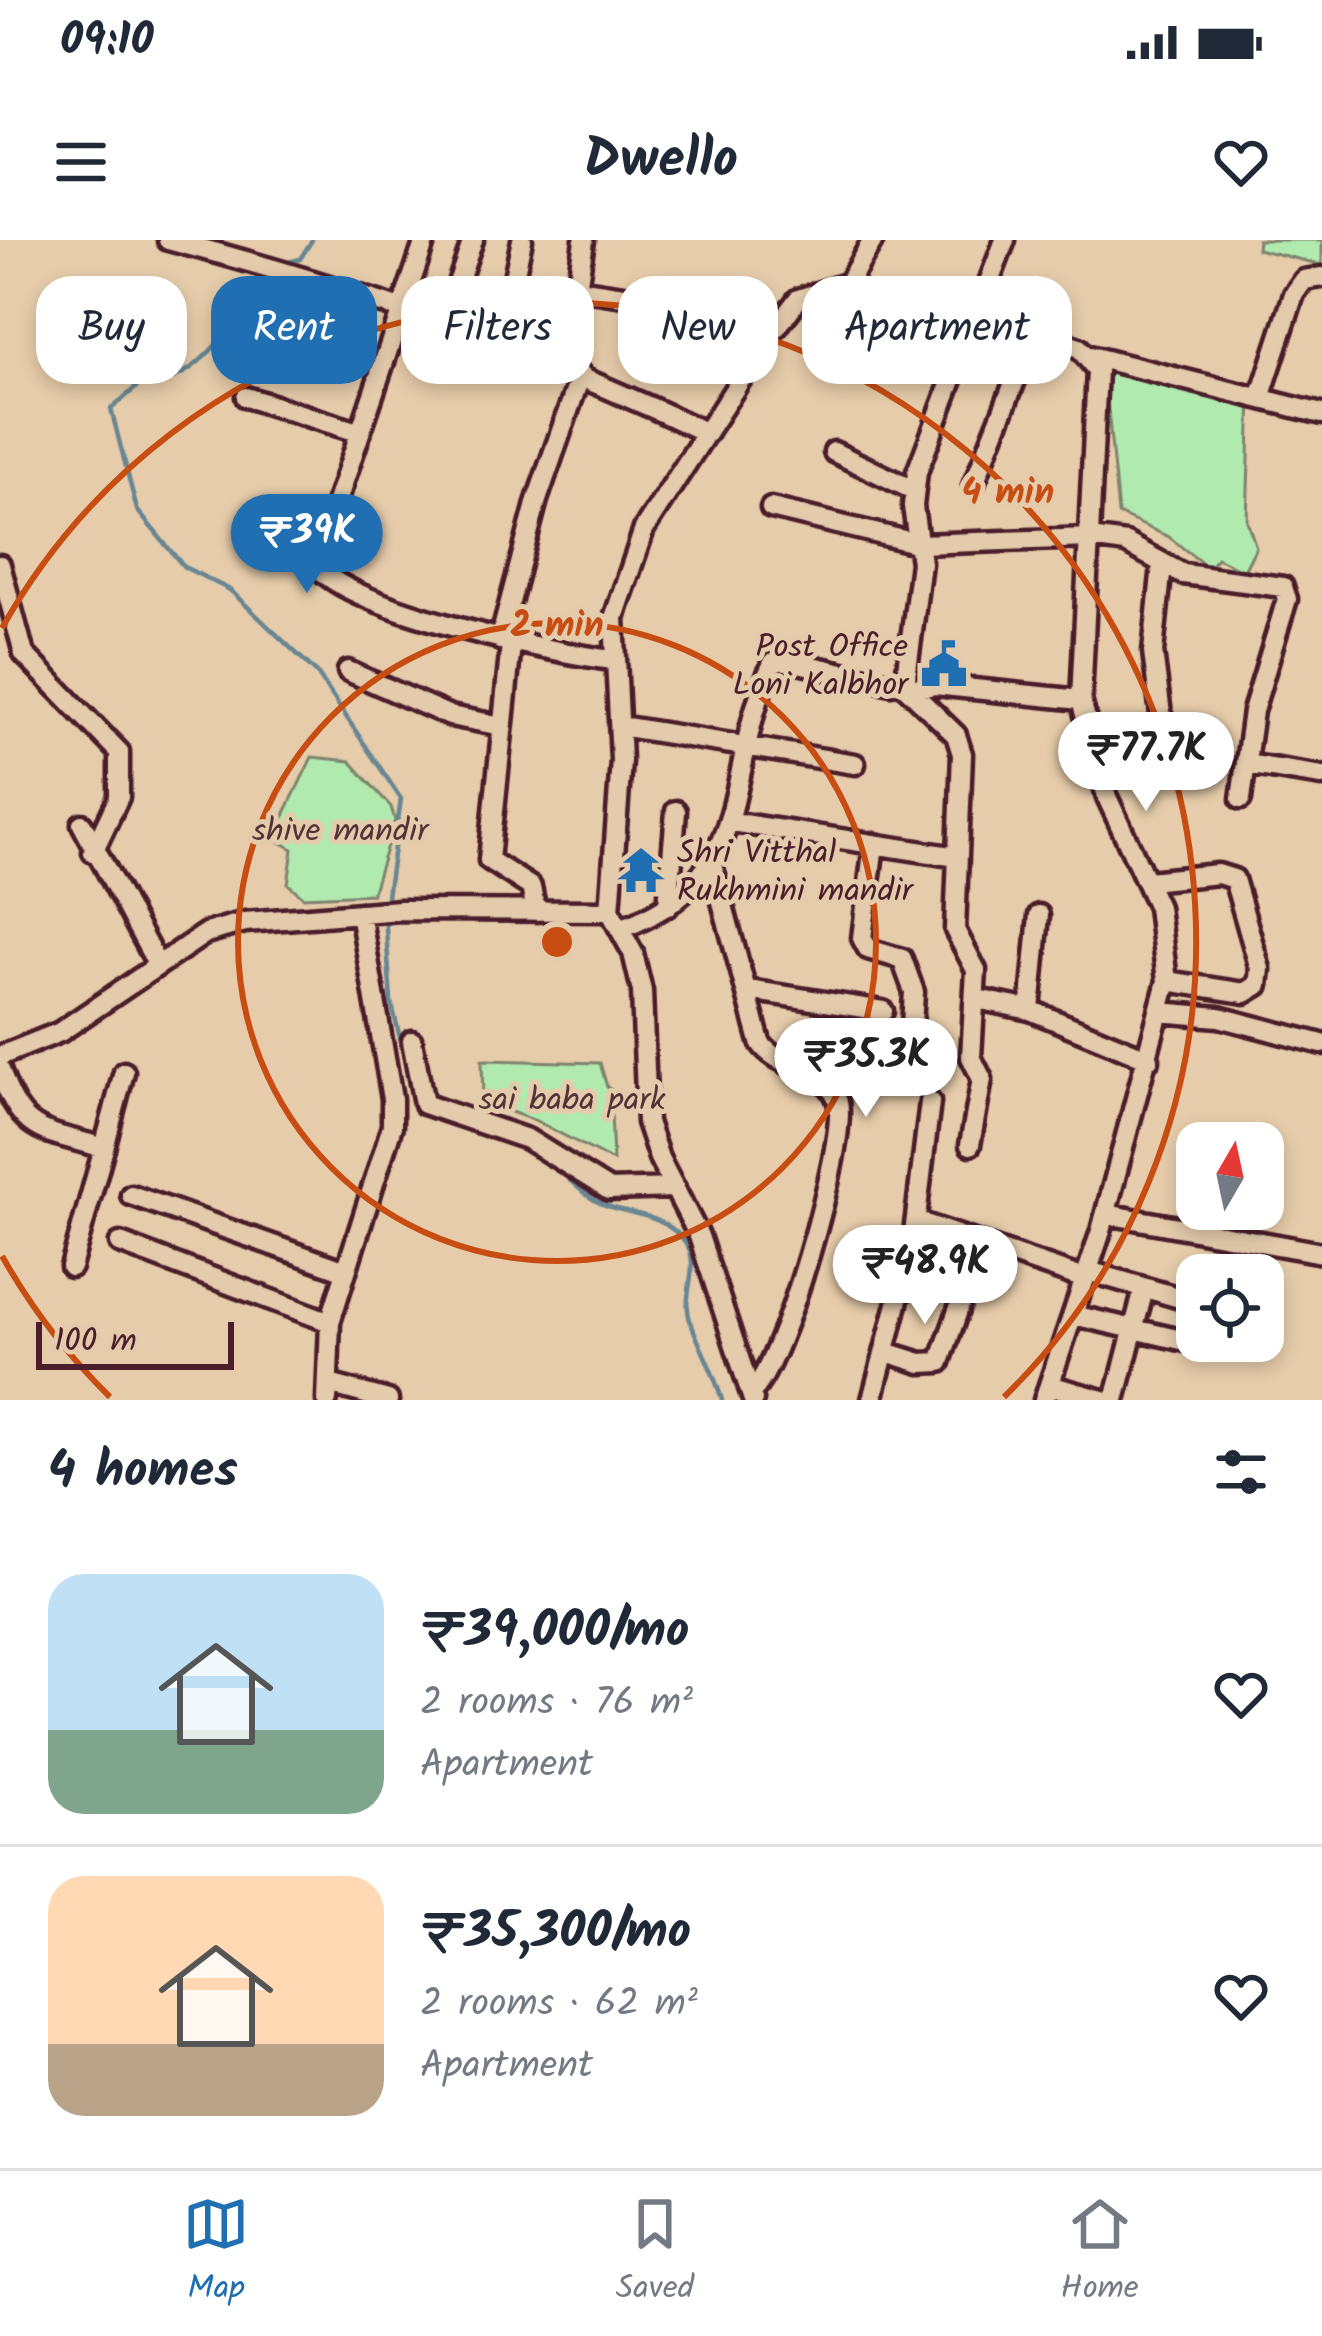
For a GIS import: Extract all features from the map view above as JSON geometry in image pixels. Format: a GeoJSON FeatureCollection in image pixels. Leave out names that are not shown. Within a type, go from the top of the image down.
{"type":"FeatureCollection","features":[{"type":"Feature","properties":{"kind":"street"},"geometry":{"type":"LineString","coordinates":[[168,240],[400,307]]}},
{"type":"Feature","properties":{"kind":"street"},"geometry":{"type":"LineString","coordinates":[[425,240],[316,552],[322,573],[441,624],[506,642],[613,660]]}},
{"type":"Feature","properties":{"kind":"street"},"geometry":{"type":"LineString","coordinates":[[460,276],[473,240]]}},
{"type":"Feature","properties":{"kind":"street"},"geometry":{"type":"LineString","coordinates":[[514,276],[522,240]]}},
{"type":"Feature","properties":{"kind":"street"},"geometry":{"type":"LineString","coordinates":[[579,276],[584,240]]}},
{"type":"Feature","properties":{"kind":"street"},"geometry":{"type":"LineString","coordinates":[[848,276],[872,240]]}},
{"type":"Feature","properties":{"kind":"street"},"geometry":{"type":"LineString","coordinates":[[992,276],[1005,240]]}},
{"type":"Feature","properties":{"kind":"street"},"geometry":{"type":"LineString","coordinates":[[1262,395],[1294,294],[1304,280],[1322,277]]}},
{"type":"Feature","properties":{"kind":"street"},"geometry":{"type":"LineString","coordinates":[[752,1396],[699,1236],[647,1122],[642,991],[633,953],[610,911],[620,726],[613,660],[623,579],[670,484],[802,297]]}},
{"type":"Feature","properties":{"kind":"street"},"geometry":{"type":"LineString","coordinates":[[1072,349],[1322,414]]}},
{"type":"Feature","properties":{"kind":"street"},"geometry":{"type":"LineString","coordinates":[[1090,356],[1099,395],[1081,700],[1107,796],[1158,907],[1167,981],[1106,1214],[1047,1392],[1103,1400]]}},
{"type":"Feature","properties":{"kind":"street"},"geometry":{"type":"LineString","coordinates":[[594,380],[707,433]]}},
{"type":"Feature","properties":{"kind":"street"},"geometry":{"type":"LineString","coordinates":[[536,910],[531,887],[489,860],[506,642],[537,500],[569,384]]}},
{"type":"Feature","properties":{"kind":"street"},"geometry":{"type":"LineString","coordinates":[[905,686],[920,544],[913,490],[950,384]]}},
{"type":"Feature","properties":{"kind":"street"},"geometry":{"type":"LineString","coordinates":[[973,486],[1014,384]]}},
{"type":"Feature","properties":{"kind":"street"},"geometry":{"type":"LineString","coordinates":[[246,397],[358,432]]}},
{"type":"Feature","properties":{"kind":"street"},"geometry":{"type":"LineString","coordinates":[[834,452],[913,490]]}},
{"type":"Feature","properties":{"kind":"street"},"geometry":{"type":"LineString","coordinates":[[771,508],[920,544],[1090,538],[1147,550],[1162,566],[1288,591],[1253,711],[1241,799]]}},
{"type":"Feature","properties":{"kind":"street"},"geometry":{"type":"LineString","coordinates":[[0,566],[14,606],[17,645],[118,752],[119,797],[107,833],[93,852]]}},
{"type":"Feature","properties":{"kind":"street"},"geometry":{"type":"LineString","coordinates":[[1162,566],[1153,652],[1163,730]]}},
{"type":"Feature","properties":{"kind":"street"},"geometry":{"type":"LineString","coordinates":[[620,929],[668,906],[711,861],[731,822],[773,663],[785,660],[905,686],[1081,700]]}},
{"type":"Feature","properties":{"kind":"street"},"geometry":{"type":"LineString","coordinates":[[349,671],[404,700],[502,726]]}},
{"type":"Feature","properties":{"kind":"street"},"geometry":{"type":"LineString","coordinates":[[905,686],[959,744],[955,930],[976,970],[970,1057],[982,1089],[970,1145]]}},
{"type":"Feature","properties":{"kind":"street"},"geometry":{"type":"LineString","coordinates":[[620,726],[751,743],[855,764]]}},
{"type":"Feature","properties":{"kind":"street"},"geometry":{"type":"LineString","coordinates":[[1246,764],[1322,776]]}},
{"type":"Feature","properties":{"kind":"street"},"geometry":{"type":"LineString","coordinates":[[668,906],[676,811]]}},
{"type":"Feature","properties":{"kind":"street"},"geometry":{"type":"LineString","coordinates":[[731,822],[957,857]]}},
{"type":"Feature","properties":{"kind":"street"},"geometry":{"type":"LineString","coordinates":[[82,824],[93,852],[157,962]]}},
{"type":"Feature","properties":{"kind":"street"},"geometry":{"type":"LineString","coordinates":[[874,844],[862,938],[868,949],[902,959],[914,992],[912,1026]]}},
{"type":"Feature","properties":{"kind":"street"},"geometry":{"type":"LineString","coordinates":[[711,861],[767,1054],[830,1087],[838,1104],[839,1128],[803,1277],[765,1375],[752,1396]]}},
{"type":"Feature","properties":{"kind":"street"},"geometry":{"type":"LineString","coordinates":[[1148,881],[1218,874],[1234,879],[1260,969],[1258,985],[1245,993],[1167,981]]}},
{"type":"Feature","properties":{"kind":"street"},"geometry":{"type":"LineString","coordinates":[[0,1056],[60,1032],[206,933],[245,922],[400,910],[610,911]]}},
{"type":"Feature","properties":{"kind":"street"},"geometry":{"type":"LineString","coordinates":[[367,912],[392,1126],[330,1322],[328,1392],[388,1400]]}},
{"type":"Feature","properties":{"kind":"street"},"geometry":{"type":"LineString","coordinates":[[1030,1010],[1039,915]]}},
{"type":"Feature","properties":{"kind":"street"},"geometry":{"type":"LineString","coordinates":[[748,990],[883,1011]]}},
{"type":"Feature","properties":{"kind":"street"},"geometry":{"type":"LineString","coordinates":[[976,998],[1030,1010],[1149,1059]]}},
{"type":"Feature","properties":{"kind":"street"},"geometry":{"type":"LineString","coordinates":[[1159,1012],[1219,1017],[1322,1044]]}},
{"type":"Feature","properties":{"kind":"street"},"geometry":{"type":"LineString","coordinates":[[412,1041],[424,1104],[438,1112],[497,1125],[526,1138],[609,1190],[674,1188]]}},
{"type":"Feature","properties":{"kind":"street"},"geometry":{"type":"LineString","coordinates":[[0,1070],[13,1110],[24,1121],[104,1148]]}},
{"type":"Feature","properties":{"kind":"street"},"geometry":{"type":"LineString","coordinates":[[71,1267],[124,1072]]}},
{"type":"Feature","properties":{"kind":"street"},"geometry":{"type":"LineString","coordinates":[[872,1400],[916,1221],[930,1102]]}},
{"type":"Feature","properties":{"kind":"street"},"geometry":{"type":"LineString","coordinates":[[131,1196],[344,1270]]}},
{"type":"Feature","properties":{"kind":"street"},"geometry":{"type":"LineString","coordinates":[[1106,1214],[1322,1253]]}},
{"type":"Feature","properties":{"kind":"street"},"geometry":{"type":"LineString","coordinates":[[916,1221],[1086,1275],[1176,1297]]}},
{"type":"Feature","properties":{"kind":"street"},"geometry":{"type":"LineString","coordinates":[[119,1243],[330,1322]]}},
{"type":"Feature","properties":{"kind":"street"},"geometry":{"type":"LineString","coordinates":[[1115,1400],[1144,1289]]}},
{"type":"Feature","properties":{"kind":"street"},"geometry":{"type":"LineString","coordinates":[[886,1352],[921,1363],[940,1362],[962,1299]]}},
{"type":"Feature","properties":{"kind":"street"},"geometry":{"type":"LineString","coordinates":[[1073,1315],[1176,1339]]}},
{"type":"Feature","properties":{"kind":"green space"},"geometry":{"type":"Polygon","coordinates":[[[1258,240],[1322,240],[1322,265],[1257,249],[1258,240]]]}},
{"type":"Feature","properties":{"kind":"green space"},"geometry":{"type":"Polygon","coordinates":[[[1104,368],[1251,394],[1247,521],[1256,547],[1244,571],[1217,558],[1208,568],[1169,537],[1118,514],[1104,368]]]}},
{"type":"Feature","properties":{"kind":"green space","name":"shive mandir"},"geometry":{"type":"Polygon","coordinates":[[[312,757],[350,761],[391,807],[395,820],[372,894],[303,897],[288,884],[293,849],[280,842],[285,813],[312,757]]]}},
{"type":"Feature","properties":{"kind":"green space","name":"sai baba park"},"geometry":{"type":"Polygon","coordinates":[[[482,1060],[600,1063],[607,1087],[619,1095],[611,1111],[613,1161],[536,1121],[483,1102],[482,1060]]]}},
{"type":"Feature","properties":{"kind":"waterway"},"geometry":{"type":"LineString","coordinates":[[280,264],[300,259],[312,240]]}},
{"type":"Feature","properties":{"kind":"waterway"},"geometry":{"type":"LineString","coordinates":[[274,273],[240,299],[239,319],[196,364],[171,379],[140,384],[111,409],[137,510],[184,567],[230,590],[317,673],[401,799],[386,903]]}},
{"type":"Feature","properties":{"kind":"waterway"},"geometry":{"type":"LineString","coordinates":[[385,915],[391,1001],[412,1087]]}},
{"type":"Feature","properties":{"kind":"waterway"},"geometry":{"type":"LineString","coordinates":[[429,1115],[452,1123]]}},
{"type":"Feature","properties":{"kind":"waterway"},"geometry":{"type":"LineString","coordinates":[[554,1166],[598,1202],[658,1221],[681,1236],[692,1259],[691,1323],[722,1400]]}},
{"type":"Feature","properties":{"kind":"place","name":"Post Office Loni Kalbhor"},"geometry":{"type":"Point","coordinates":[944,664]}},
{"type":"Feature","properties":{"kind":"place","name":"Shri Vitthal Rukhmini mandir"},"geometry":{"type":"Point","coordinates":[641,870]}}]}
